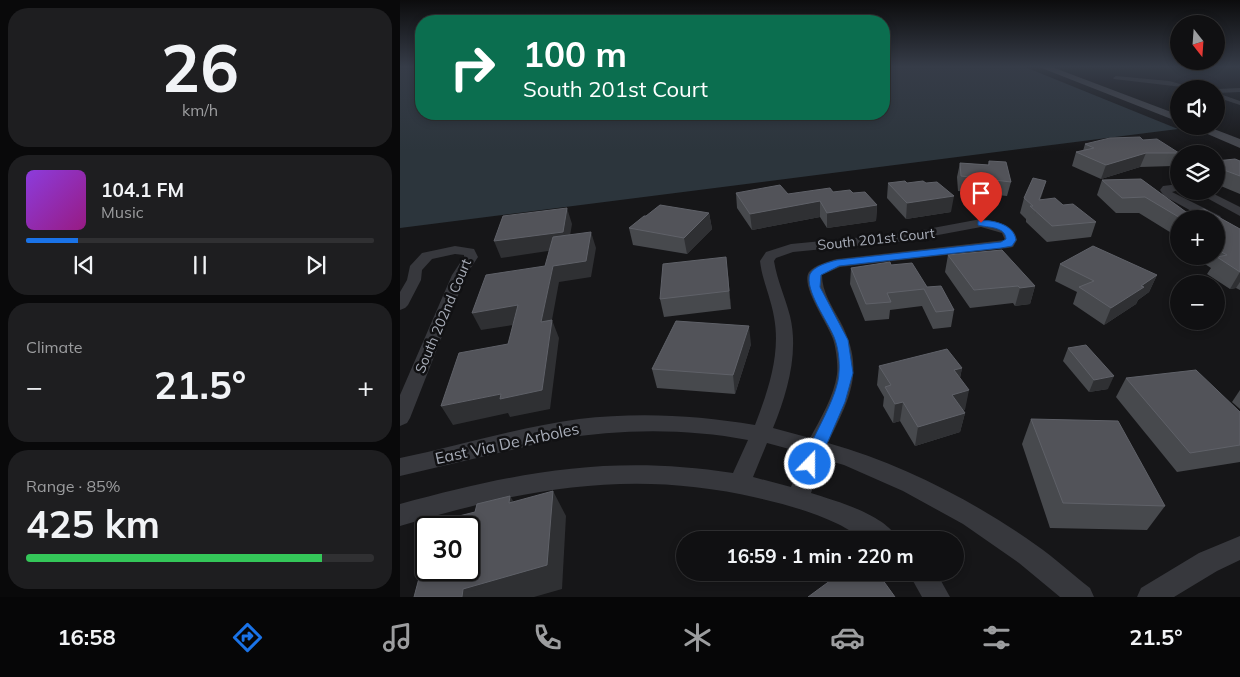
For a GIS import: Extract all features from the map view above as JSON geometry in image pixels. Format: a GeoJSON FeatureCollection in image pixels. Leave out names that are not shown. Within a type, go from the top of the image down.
{"type":"FeatureCollection","features":[{"type":"Feature","properties":{"kind":"main road"},"geometry":{"type":"LineString","coordinates":[[1115,95],[1170,116]]}},
{"type":"Feature","properties":{"kind":"main road"},"geometry":{"type":"LineString","coordinates":[[1218,135],[1240,144]]}},
{"type":"Feature","properties":{"kind":"street"},"geometry":{"type":"LineString","coordinates":[[1225,98],[1240,103]]}},
{"type":"Feature","properties":{"kind":"street"},"geometry":{"type":"LineString","coordinates":[[1170,188],[1165,190],[1170,195]]}},
{"type":"Feature","properties":{"kind":"street"},"geometry":{"type":"LineString","coordinates":[[1180,200],[1199,210]]}},
{"type":"Feature","properties":{"kind":"street"},"geometry":{"type":"LineString","coordinates":[[1217,200],[1240,212]]}},
{"type":"Feature","properties":{"kind":"street","name":"South 201st Court"},"geometry":{"type":"LineString","coordinates":[[739,483],[776,391],[785,338],[778,297],[768,269],[767,261],[771,256],[791,248],[906,237],[981,223],[998,226],[1006,230],[1010,234],[1011,240],[1008,244],[837,264],[820,270],[816,274],[815,287],[842,340],[846,373],[838,402],[816,447],[798,499]]}},
{"type":"Feature","properties":{"kind":"street","name":"South 202nd Court"},"geometry":{"type":"LineString","coordinates":[[400,305],[414,280],[415,269],[427,256],[455,250],[469,252],[472,257],[459,275],[400,418]]}},
{"type":"Feature","properties":{"kind":"street","name":"East Via De Arboles"},"geometry":{"type":"LineString","coordinates":[[400,467],[530,436],[582,426],[643,423],[697,424],[760,434],[816,447],[878,468],[973,516],[1064,582],[1080,597]]}},
{"type":"Feature","properties":{"kind":"street"},"geometry":{"type":"LineString","coordinates":[[400,515],[489,491],[575,476],[622,473],[675,473],[764,487],[851,519],[871,531]]}},
{"type":"Feature","properties":{"kind":"street"},"geometry":{"type":"LineString","coordinates":[[1150,597],[1208,562],[1240,548]]}},
{"type":"Feature","properties":{"kind":"street"},"geometry":{"type":"LineString","coordinates":[[926,581],[937,597]]}},
{"type":"Feature","properties":{"kind":"shaded area"},"geometry":{"type":"Polygon","coordinates":[[[400,95],[415,95],[415,120],[890,120],[890,95],[1094,95],[1170,126],[1170,130],[400,228],[400,95]]]}},
{"type":"Feature","properties":{"kind":"building"},"geometry":{"type":"Polygon","coordinates":[[[1140,137],[1143,140],[1157,139],[1170,147],[1170,153],[1146,153],[1106,165],[1076,152],[1094,148],[1085,144],[1110,138],[1140,137]]]}},
{"type":"Feature","properties":{"kind":"building"},"geometry":{"type":"Polygon","coordinates":[[[1235,159],[1240,161],[1240,176],[1225,170],[1225,160],[1235,159]]]}},
{"type":"Feature","properties":{"kind":"building"},"geometry":{"type":"Polygon","coordinates":[[[989,161],[1006,162],[1011,182],[961,176],[960,163],[989,165],[989,161]]]}},
{"type":"Feature","properties":{"kind":"building"},"geometry":{"type":"Polygon","coordinates":[[[1033,178],[1046,181],[1039,200],[1055,198],[1063,205],[1073,204],[1096,222],[1052,226],[1024,198],[1033,178]]]}},
{"type":"Feature","properties":{"kind":"building"},"geometry":{"type":"Polygon","coordinates":[[[1141,179],[1183,210],[1170,210],[1170,212],[1145,197],[1122,198],[1102,180],[1141,179]]]}},
{"type":"Feature","properties":{"kind":"building"},"geometry":{"type":"Polygon","coordinates":[[[905,181],[907,183],[937,182],[954,196],[907,203],[888,183],[905,181]]]}},
{"type":"Feature","properties":{"kind":"building"},"geometry":{"type":"Polygon","coordinates":[[[780,185],[788,194],[830,188],[833,192],[850,190],[853,193],[865,192],[877,205],[827,213],[820,201],[750,214],[736,193],[780,185]]]}},
{"type":"Feature","properties":{"kind":"building"},"geometry":{"type":"Polygon","coordinates":[[[660,205],[709,213],[684,238],[629,228],[660,205]]]}},
{"type":"Feature","properties":{"kind":"building"},"geometry":{"type":"Polygon","coordinates":[[[567,208],[563,232],[494,241],[503,216],[567,208]]]}},
{"type":"Feature","properties":{"kind":"building"},"geometry":{"type":"Polygon","coordinates":[[[1225,221],[1240,229],[1240,272],[1225,262],[1225,255],[1227,255],[1225,254],[1225,221]]]}},
{"type":"Feature","properties":{"kind":"building"},"geometry":{"type":"Polygon","coordinates":[[[591,232],[586,261],[553,266],[541,322],[552,320],[542,390],[500,399],[501,394],[441,406],[459,353],[508,344],[518,305],[472,313],[486,275],[545,266],[553,237],[591,232]]]}},
{"type":"Feature","properties":{"kind":"building"},"geometry":{"type":"Polygon","coordinates":[[[1093,246],[1157,275],[1141,286],[1144,287],[1111,308],[1079,287],[1094,281],[1060,264],[1093,246]]]}},
{"type":"Feature","properties":{"kind":"building"},"geometry":{"type":"Polygon","coordinates":[[[1002,250],[1035,286],[974,290],[948,255],[1002,250]]]}},
{"type":"Feature","properties":{"kind":"building"},"geometry":{"type":"Polygon","coordinates":[[[726,257],[729,291],[660,299],[663,264],[726,257]]]}},
{"type":"Feature","properties":{"kind":"building"},"geometry":{"type":"Polygon","coordinates":[[[890,262],[891,265],[912,263],[927,287],[941,286],[954,310],[936,312],[924,289],[887,293],[891,302],[866,304],[851,268],[890,262]]]}},
{"type":"Feature","properties":{"kind":"building"},"geometry":{"type":"Polygon","coordinates":[[[676,321],[749,326],[733,375],[652,369],[676,321]]]}},
{"type":"Feature","properties":{"kind":"building"},"geometry":{"type":"Polygon","coordinates":[[[1086,345],[1114,376],[1094,380],[1068,348],[1086,345]]]}},
{"type":"Feature","properties":{"kind":"building"},"geometry":{"type":"Polygon","coordinates":[[[947,349],[962,368],[954,370],[969,390],[952,395],[965,413],[918,427],[903,402],[895,404],[885,387],[891,385],[879,366],[947,349]]]}},
{"type":"Feature","properties":{"kind":"building"},"geometry":{"type":"Polygon","coordinates":[[[1196,370],[1240,412],[1240,445],[1190,453],[1126,378],[1196,370]]]}},
{"type":"Feature","properties":{"kind":"building"},"geometry":{"type":"Polygon","coordinates":[[[1031,419],[1118,421],[1165,506],[1063,503],[1031,419]]]}},
{"type":"Feature","properties":{"kind":"building"},"geometry":{"type":"Polygon","coordinates":[[[553,491],[547,565],[463,589],[462,597],[414,597],[418,581],[480,581],[480,516],[459,516],[475,512],[477,504],[510,496],[509,503],[553,491]]]}},
{"type":"Feature","properties":{"kind":"building"},"geometry":{"type":"Polygon","coordinates":[[[830,581],[883,581],[895,597],[808,597],[830,581]]]}},
{"type":"Feature","properties":{"kind":"route"},"geometry":{"type":"LineString","coordinates":[[810,464],[816,447],[838,402],[846,373],[842,340],[815,287],[814,280],[816,274],[827,266],[837,264],[1001,245],[1008,244],[1011,240],[1010,234],[1006,230],[998,226],[981,223]]}}]}
